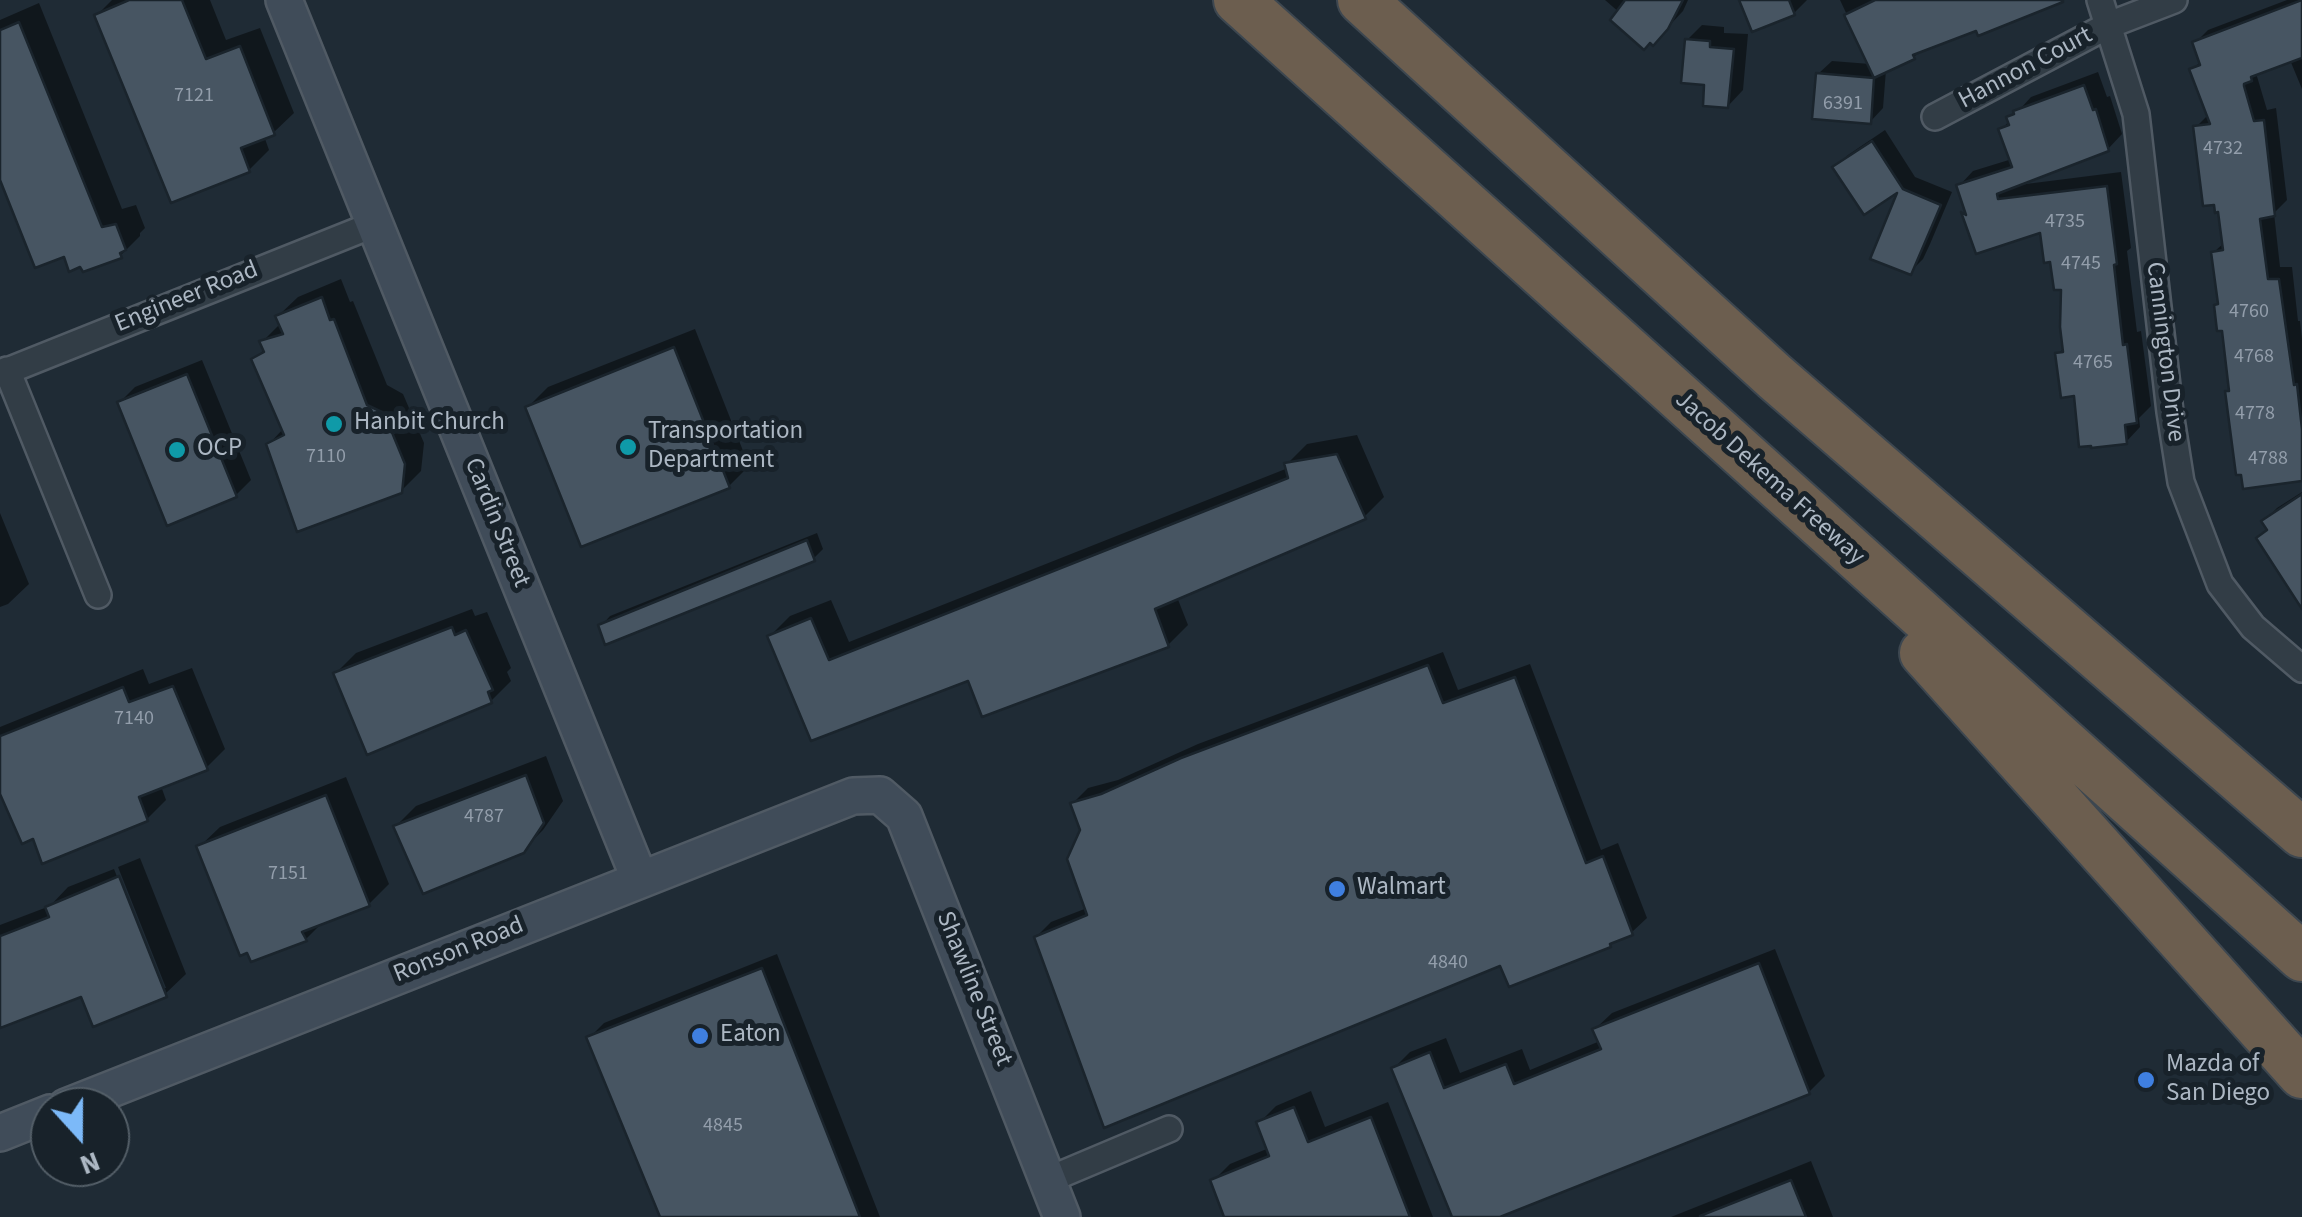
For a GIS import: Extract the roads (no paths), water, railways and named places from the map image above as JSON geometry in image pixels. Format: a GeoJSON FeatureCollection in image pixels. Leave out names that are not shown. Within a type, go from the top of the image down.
{"type":"FeatureCollection","features":[{"type":"Feature","properties":{"kind":"highway","name":"Jacob Dekema Freeway"},"geometry":{"type":"LineString","coordinates":[[1238,0],[2302,957]]}},
{"type":"Feature","properties":{"kind":"highway"},"geometry":{"type":"LineString","coordinates":[[1362,0],[1775,377],[2302,833]]}},
{"type":"Feature","properties":{"kind":"highway"},"geometry":{"type":"LineString","coordinates":[[1768,478],[2302,1074]]}},
{"type":"Feature","properties":{"kind":"highway"},"geometry":{"type":"LineString","coordinates":[[2131,885],[2302,1038]]}},
{"type":"Feature","properties":{"kind":"street","name":"Cardin Street"},"geometry":{"type":"LineString","coordinates":[[284,0],[640,880]]}},
{"type":"Feature","properties":{"kind":"street","name":"Cannington Drive"},"geometry":{"type":"LineString","coordinates":[[2100,0],[2136,114],[2181,482],[2220,584],[2253,627],[2302,668]]}},
{"type":"Feature","properties":{"kind":"street","name":"Hannon Court"},"geometry":{"type":"LineString","coordinates":[[1935,117],[2110,25],[2174,0]]}},
{"type":"Feature","properties":{"kind":"street","name":"Engineer Road"},"geometry":{"type":"LineString","coordinates":[[4,372],[375,224]]}},
{"type":"Feature","properties":{"kind":"street"},"geometry":{"type":"LineString","coordinates":[[4,372],[98,595]]}},
{"type":"Feature","properties":{"kind":"street","name":"Ronson Road"},"geometry":{"type":"LineString","coordinates":[[117,1087],[853,796]]}},
{"type":"Feature","properties":{"kind":"street","name":"Shawline Street"},"geometry":{"type":"LineString","coordinates":[[853,796],[880,796],[904,816],[1062,1217]]}},
{"type":"Feature","properties":{"kind":"street"},"geometry":{"type":"LineString","coordinates":[[0,1133],[30,1121]]}},
{"type":"Feature","properties":{"kind":"street"},"geometry":{"type":"LineString","coordinates":[[1048,1180],[1169,1130]]}},
{"type":"Feature","properties":{"kind":"place","name":"Hanbit Church"},"geometry":{"type":"Point","coordinates":[334,424]}},
{"type":"Feature","properties":{"kind":"place","name":"Transportation Department"},"geometry":{"type":"Point","coordinates":[628,447]}},
{"type":"Feature","properties":{"kind":"place","name":"OCP"},"geometry":{"type":"Point","coordinates":[177,450]}},
{"type":"Feature","properties":{"kind":"place","name":"Walmart"},"geometry":{"type":"Point","coordinates":[1337,889]}},
{"type":"Feature","properties":{"kind":"place","name":"Eaton"},"geometry":{"type":"Point","coordinates":[700,1036]}},
{"type":"Feature","properties":{"kind":"place","name":"Mazda of San Diego"},"geometry":{"type":"Point","coordinates":[2146,1080]}}]}
